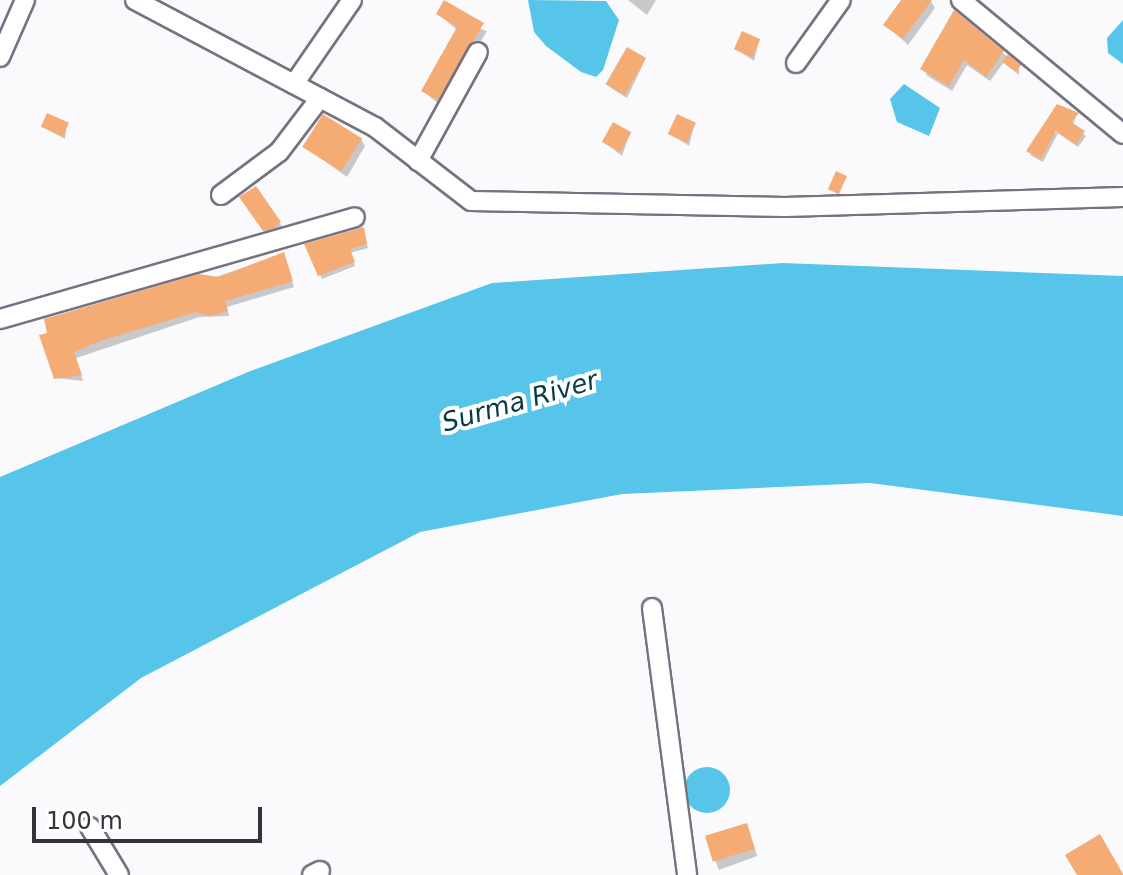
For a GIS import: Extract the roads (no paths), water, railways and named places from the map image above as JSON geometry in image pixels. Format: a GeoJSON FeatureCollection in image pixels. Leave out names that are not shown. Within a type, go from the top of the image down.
{"type":"FeatureCollection","features":[{"type":"Feature","properties":{"kind":"street"},"geometry":{"type":"LineString","coordinates":[[0,57],[25,0]]}},
{"type":"Feature","properties":{"kind":"street"},"geometry":{"type":"LineString","coordinates":[[135,0],[320,98],[418,161],[471,201],[547,208],[1123,197]]}},
{"type":"Feature","properties":{"kind":"street"},"geometry":{"type":"LineString","coordinates":[[294,84],[352,0]]}},
{"type":"Feature","properties":{"kind":"street"},"geometry":{"type":"LineString","coordinates":[[796,63],[841,0]]}},
{"type":"Feature","properties":{"kind":"street"},"geometry":{"type":"LineString","coordinates":[[961,0],[981,6],[1123,134]]}},
{"type":"Feature","properties":{"kind":"street"},"geometry":{"type":"LineString","coordinates":[[418,161],[478,52]]}},
{"type":"Feature","properties":{"kind":"street"},"geometry":{"type":"LineString","coordinates":[[221,195],[279,152],[320,98]]}},
{"type":"Feature","properties":{"kind":"street"},"geometry":{"type":"LineString","coordinates":[[0,319],[355,217]]}},
{"type":"Feature","properties":{"kind":"street"},"geometry":{"type":"LineString","coordinates":[[652,608],[687,875]]}},
{"type":"Feature","properties":{"kind":"street"},"geometry":{"type":"LineString","coordinates":[[90,827],[119,875]]}},
{"type":"Feature","properties":{"kind":"water"},"geometry":{"type":"Polygon","coordinates":[[[528,0],[606,1],[619,20],[603,70],[596,77],[581,72],[546,46],[534,32],[528,0]]]}},
{"type":"Feature","properties":{"kind":"water"},"geometry":{"type":"Polygon","coordinates":[[[1123,20],[1123,64],[1108,53],[1107,38],[1123,20]]]}},
{"type":"Feature","properties":{"kind":"water"},"geometry":{"type":"Polygon","coordinates":[[[904,84],[940,108],[929,136],[897,122],[890,99],[904,84]]]}},
{"type":"Feature","properties":{"kind":"water","name":"Surma River"},"geometry":{"type":"Polygon","coordinates":[[[783,263],[1123,276],[1123,516],[870,483],[622,494],[420,532],[141,678],[0,786],[0,477],[248,372],[492,283],[783,263]]]}},
{"type":"Feature","properties":{"kind":"water"},"geometry":{"type":"Polygon","coordinates":[[[707,767],[723,774],[730,790],[723,806],[707,813],[691,806],[684,790],[691,774],[707,767]]]}}]}
